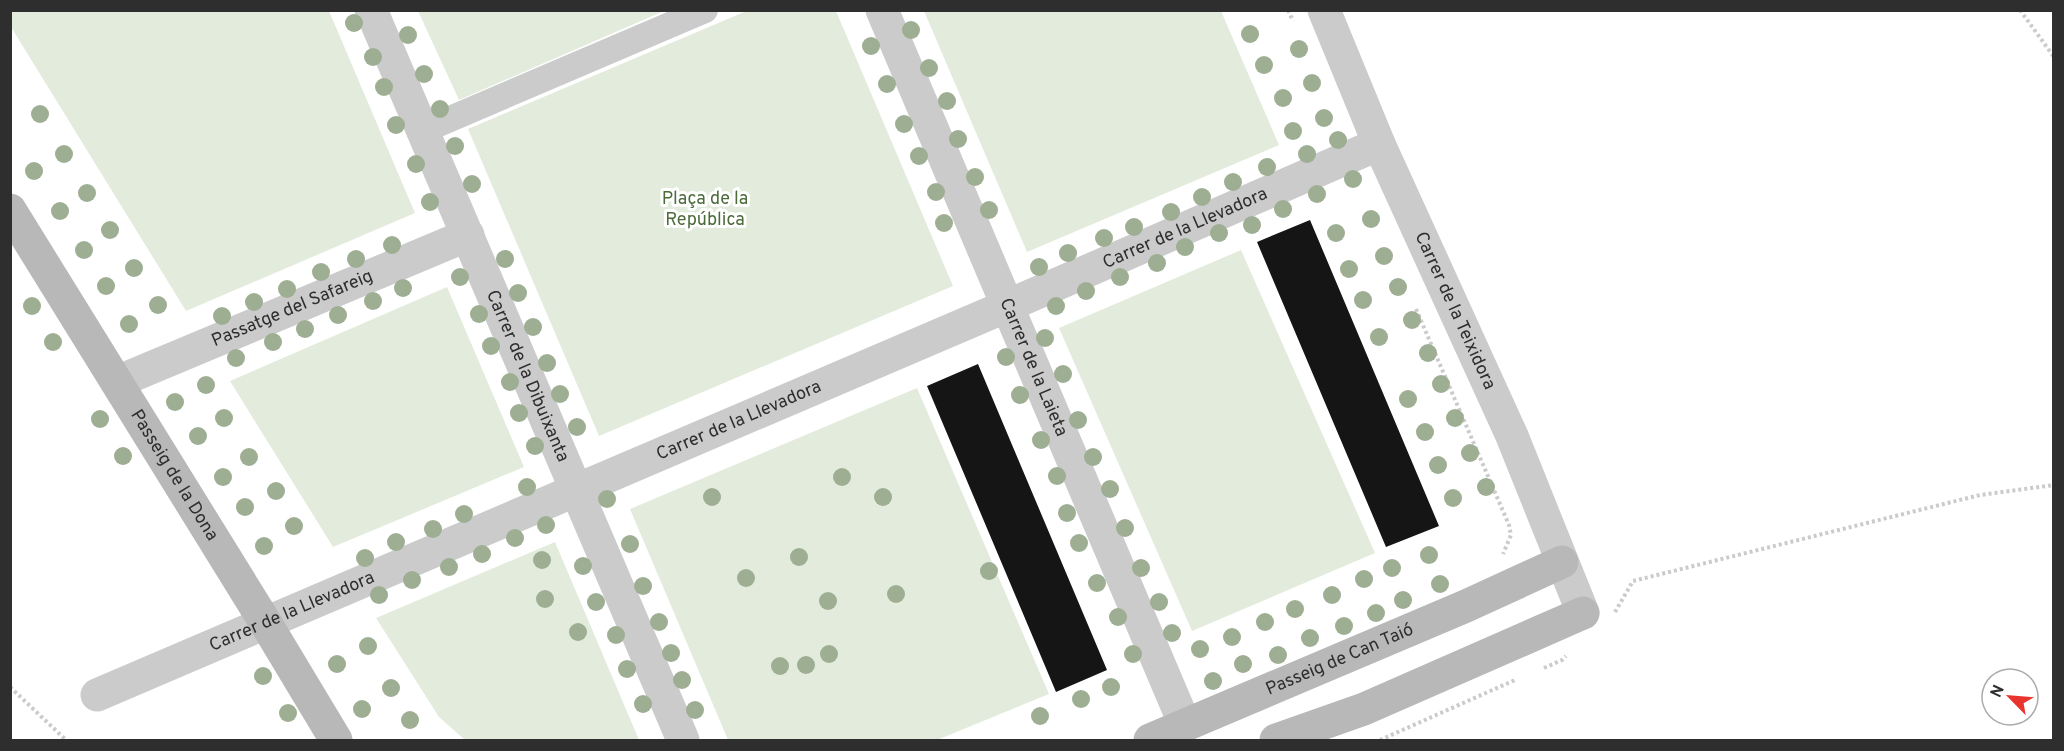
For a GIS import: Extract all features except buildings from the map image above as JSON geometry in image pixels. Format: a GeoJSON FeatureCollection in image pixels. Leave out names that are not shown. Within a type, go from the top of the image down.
{"type":"FeatureCollection","features":[{"type":"Feature","properties":{"kind":"main road","name":"Passeig de la Dona"},"geometry":{"type":"LineString","coordinates":[[10,210],[336,741]]}},
{"type":"Feature","properties":{"kind":"main road","name":"Passeig de Can Taió"},"geometry":{"type":"LineString","coordinates":[[1150,741],[1191,733],[1562,562]]}},
{"type":"Feature","properties":{"kind":"main road"},"geometry":{"type":"LineString","coordinates":[[1276,741],[1364,709],[1597,616]]}},
{"type":"Feature","properties":{"kind":"main road"},"geometry":{"type":"LineString","coordinates":[[265,622],[354,741]]}},
{"type":"Feature","properties":{"kind":"street","name":"Carrer de la Dibuixanta"},"geometry":{"type":"LineString","coordinates":[[371,10],[683,741]]}},
{"type":"Feature","properties":{"kind":"street"},"geometry":{"type":"LineString","coordinates":[[422,132],[705,10]]}},
{"type":"Feature","properties":{"kind":"street","name":"Carrer de la Laieta"},"geometry":{"type":"LineString","coordinates":[[882,10],[1191,733]]}},
{"type":"Feature","properties":{"kind":"street","name":"Carrer de la Teixidora"},"geometry":{"type":"LineString","coordinates":[[1324,10],[1378,144],[1512,436],[1562,562],[1597,616]]}},
{"type":"Feature","properties":{"kind":"street","name":"Carrer de la Llevadora"},"geometry":{"type":"LineString","coordinates":[[97,695],[1007,306],[1378,144]]}},
{"type":"Feature","properties":{"kind":"street","name":"Passatge del Safareig"},"geometry":{"type":"LineString","coordinates":[[117,382],[468,235]]}},
{"type":"Feature","properties":{"kind":"path"},"geometry":{"type":"LineString","coordinates":[[1288,10],[1297,31]]}},
{"type":"Feature","properties":{"kind":"path"},"geometry":{"type":"LineString","coordinates":[[2020,10],[2054,57]]}},
{"type":"Feature","properties":{"kind":"path"},"geometry":{"type":"LineString","coordinates":[[1416,307],[1509,525],[1511,535],[1501,557]]}},
{"type":"Feature","properties":{"kind":"path"},"geometry":{"type":"LineString","coordinates":[[1597,616],[1633,581],[1980,495],[2054,485]]}},
{"type":"Feature","properties":{"kind":"path"},"geometry":{"type":"LineString","coordinates":[[10,687],[66,741]]}},
{"type":"Feature","properties":{"kind":"green space"},"geometry":{"type":"Polygon","coordinates":[[[11,10],[329,11],[415,213],[186,311],[11,27],[11,10]]]}},
{"type":"Feature","properties":{"kind":"green space","name":"Plaça de la República"},"geometry":{"type":"Polygon","coordinates":[[[749,10],[836,11],[953,286],[599,436],[468,129],[749,10]]]}},
{"type":"Feature","properties":{"kind":"green space"},"geometry":{"type":"Polygon","coordinates":[[[418,11],[664,11],[459,100],[418,11]]]}},
{"type":"Feature","properties":{"kind":"green space"},"geometry":{"type":"Polygon","coordinates":[[[924,11],[1221,11],[1279,145],[1027,252],[924,11]]]}},
{"type":"Feature","properties":{"kind":"green space"},"geometry":{"type":"Polygon","coordinates":[[[1241,250],[1375,553],[1192,631],[1059,328],[1241,250]]]}},
{"type":"Feature","properties":{"kind":"green space"},"geometry":{"type":"Polygon","coordinates":[[[447,287],[524,467],[333,547],[230,381],[447,287]]]}},
{"type":"Feature","properties":{"kind":"green space"},"geometry":{"type":"Polygon","coordinates":[[[917,388],[1049,694],[937,740],[728,740],[630,509],[917,388]]]}},
{"type":"Feature","properties":{"kind":"green space"},"geometry":{"type":"Polygon","coordinates":[[[555,542],[639,740],[465,740],[439,717],[376,618],[555,542]]]}}]}
